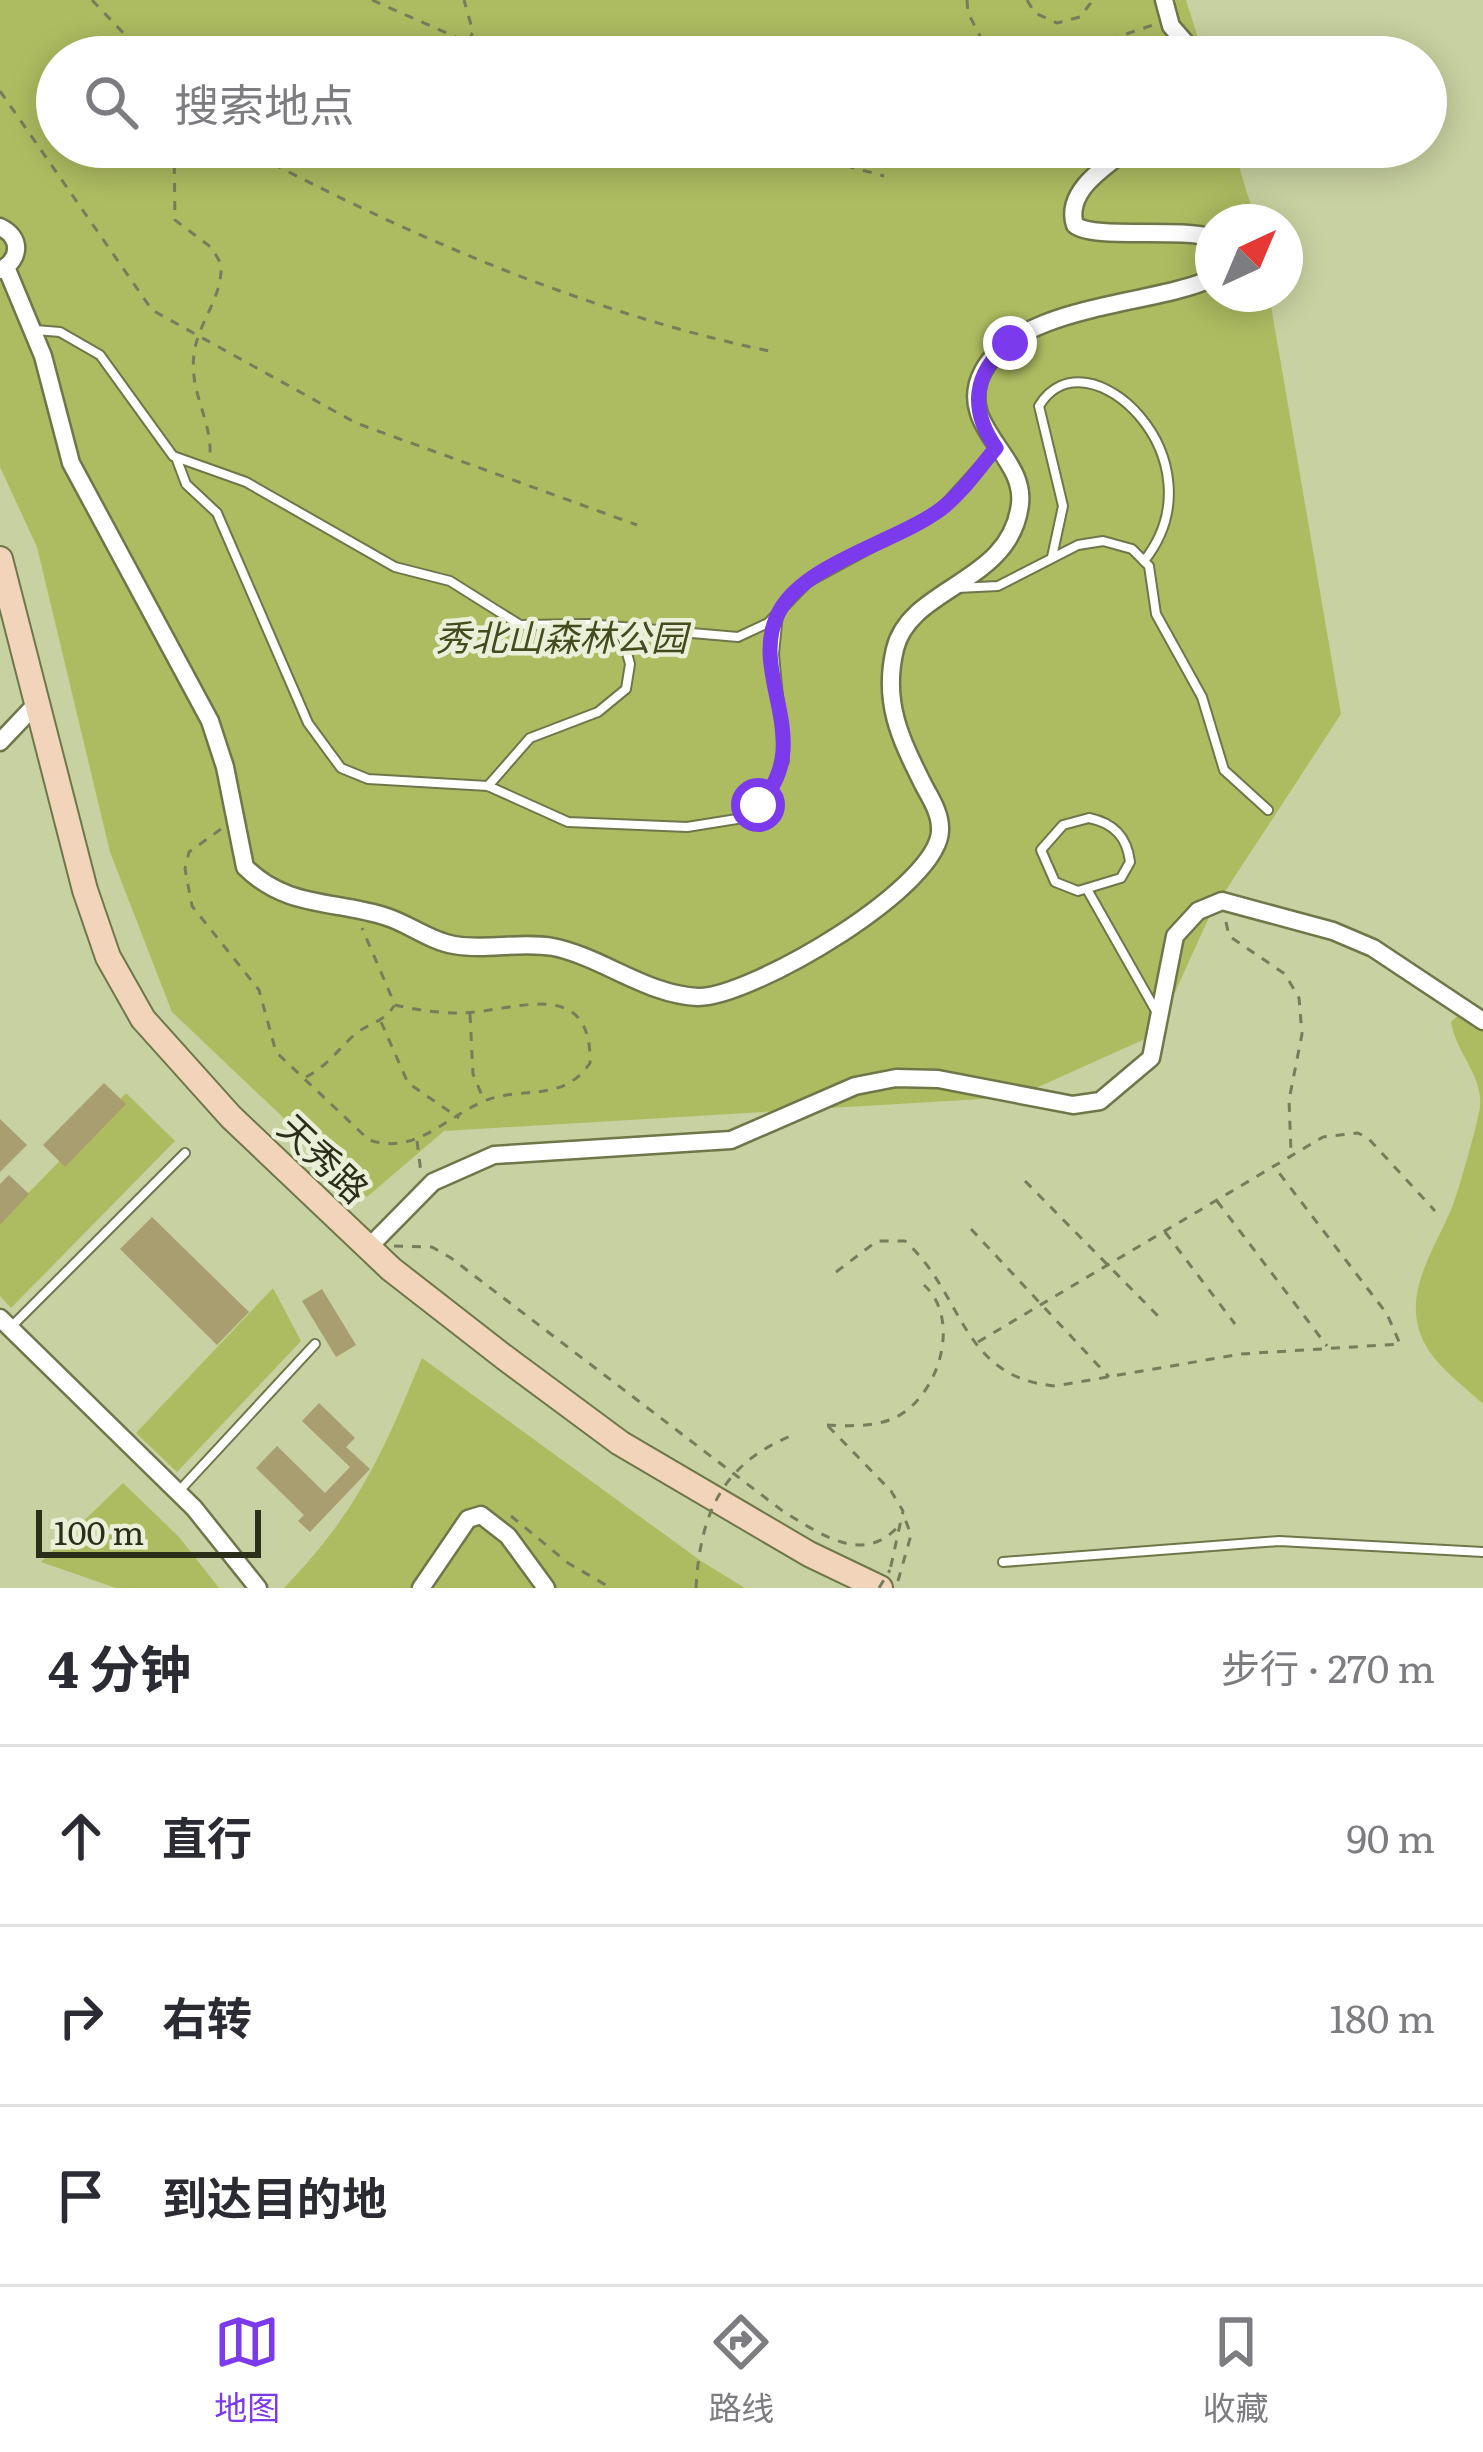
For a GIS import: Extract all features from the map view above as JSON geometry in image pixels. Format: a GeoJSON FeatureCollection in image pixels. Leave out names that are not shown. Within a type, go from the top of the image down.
{"type":"FeatureCollection","features":[{"type":"Feature","properties":{"kind":"main road","name":"天秀路"},"geometry":{"type":"LineString","coordinates":[[0,559],[85,890],[109,957],[143,1019],[231,1117],[368,1248],[620,1443],[809,1554],[883,1582]]}},
{"type":"Feature","properties":{"kind":"street"},"geometry":{"type":"LineString","coordinates":[[1164,0],[1168,20],[1181,36]]}},
{"type":"Feature","properties":{"kind":"street"},"geometry":{"type":"LineString","coordinates":[[1107,168],[1081,191],[1073,208],[1076,225],[1095,233],[1164,230],[1195,235]]}},
{"type":"Feature","properties":{"kind":"street"},"geometry":{"type":"LineString","coordinates":[[0,227],[17,245],[3,268],[34,330],[71,463],[199,697],[225,767],[238,855],[261,881],[298,902],[385,916],[451,945],[556,948],[695,997],[734,992],[763,978],[900,890],[935,852],[940,826],[936,809],[893,724],[892,664],[904,629],[1003,552],[1020,509],[1017,477],[980,418],[977,394],[982,373],[1010,343],[1080,314],[1195,283]]}},
{"type":"Feature","properties":{"kind":"street"},"geometry":{"type":"LineString","coordinates":[[0,742],[39,701]]}},
{"type":"Feature","properties":{"kind":"street"},"geometry":{"type":"LineString","coordinates":[[368,1248],[423,1191],[454,1169],[494,1155],[731,1140],[876,1080],[938,1079],[1088,1105],[1114,1093],[1144,1068],[1156,1043],[1175,936],[1198,911],[1226,902],[1333,931],[1373,948],[1483,1021]]}},
{"type":"Feature","properties":{"kind":"street"},"geometry":{"type":"LineString","coordinates":[[5,1323],[178,1492],[258,1588]]}},
{"type":"Feature","properties":{"kind":"street"},"geometry":{"type":"LineString","coordinates":[[421,1588],[468,1519],[484,1516],[508,1536],[546,1588]]}},
{"type":"Feature","properties":{"kind":"lane"},"geometry":{"type":"LineString","coordinates":[[34,330],[60,332],[100,355],[154,437],[177,458],[247,482],[395,567],[450,580],[520,625],[738,637],[778,612],[821,574],[939,511],[996,448]]}},
{"type":"Feature","properties":{"kind":"lane"},"geometry":{"type":"LineString","coordinates":[[1052,559],[1063,506],[1038,415],[1053,390],[1078,385],[1120,395],[1153,431],[1164,457],[1171,500],[1166,528],[1144,561]]}},
{"type":"Feature","properties":{"kind":"lane"},"geometry":{"type":"LineString","coordinates":[[177,458],[186,484],[217,513],[289,689],[341,768],[368,779],[488,786],[580,823],[701,826],[750,812],[776,785],[784,761],[773,654],[778,612]]}},
{"type":"Feature","properties":{"kind":"lane"},"geometry":{"type":"LineString","coordinates":[[956,588],[998,586],[1078,545],[1120,543],[1144,561],[1156,614],[1202,697],[1224,770],[1268,810]]}},
{"type":"Feature","properties":{"kind":"lane"},"geometry":{"type":"LineString","coordinates":[[488,786],[530,738],[598,712],[626,689],[630,664],[620,628]]}},
{"type":"Feature","properties":{"kind":"lane"},"geometry":{"type":"LineString","coordinates":[[1088,891],[1121,878],[1130,862],[1122,836],[1104,821],[1089,818],[1063,825],[1042,850],[1055,882],[1088,891],[1160,1018]]}},
{"type":"Feature","properties":{"kind":"lane"},"geometry":{"type":"LineString","coordinates":[[5,1323],[185,1153]]}},
{"type":"Feature","properties":{"kind":"lane"},"geometry":{"type":"LineString","coordinates":[[178,1492],[315,1344]]}},
{"type":"Feature","properties":{"kind":"lane"},"geometry":{"type":"LineString","coordinates":[[1003,1562],[1279,1541],[1483,1552]]}},
{"type":"Feature","properties":{"kind":"path"},"geometry":{"type":"LineString","coordinates":[[92,0],[126,36]]}},
{"type":"Feature","properties":{"kind":"path"},"geometry":{"type":"LineString","coordinates":[[372,0],[448,36]]}},
{"type":"Feature","properties":{"kind":"path"},"geometry":{"type":"LineString","coordinates":[[464,0],[472,36]]}},
{"type":"Feature","properties":{"kind":"path"},"geometry":{"type":"LineString","coordinates":[[968,0],[968,13],[980,36]]}},
{"type":"Feature","properties":{"kind":"path"},"geometry":{"type":"LineString","coordinates":[[1027,0],[1035,13],[1057,23],[1080,17],[1093,0]]}},
{"type":"Feature","properties":{"kind":"path"},"geometry":{"type":"LineString","coordinates":[[1120,36],[1168,20]]}},
{"type":"Feature","properties":{"kind":"path"},"geometry":{"type":"LineString","coordinates":[[0,91],[36,143]]}},
{"type":"Feature","properties":{"kind":"path"},"geometry":{"type":"LineString","coordinates":[[53,168],[152,310],[356,422],[637,525]]}},
{"type":"Feature","properties":{"kind":"path"},"geometry":{"type":"LineString","coordinates":[[175,168],[176,220],[212,248],[221,264],[215,301],[199,337],[192,389],[211,433],[208,472]]}},
{"type":"Feature","properties":{"kind":"path"},"geometry":{"type":"LineString","coordinates":[[280,168],[351,206],[473,256],[689,334],[774,352]]}},
{"type":"Feature","properties":{"kind":"path"},"geometry":{"type":"LineString","coordinates":[[854,168],[884,176]]}},
{"type":"Feature","properties":{"kind":"path"},"geometry":{"type":"LineString","coordinates":[[235,822],[204,836],[189,852],[186,886],[199,921],[259,990],[276,1052],[343,1121],[369,1140],[416,1139],[484,1101],[565,1088],[590,1063],[590,1042],[569,1012],[544,1001],[470,1012],[395,1005]]}},
{"type":"Feature","properties":{"kind":"path"},"geometry":{"type":"LineString","coordinates":[[1226,902],[1229,936],[1285,974],[1299,998],[1302,1034],[1289,1100],[1291,1153]]}},
{"type":"Feature","properties":{"kind":"path"},"geometry":{"type":"LineString","coordinates":[[354,910],[395,1005]]}},
{"type":"Feature","properties":{"kind":"path"},"geometry":{"type":"LineString","coordinates":[[304,1078],[337,1056],[358,1031],[381,1022],[395,1005]]}},
{"type":"Feature","properties":{"kind":"path"},"geometry":{"type":"LineString","coordinates":[[470,1012],[473,1074],[484,1101]]}},
{"type":"Feature","properties":{"kind":"path"},"geometry":{"type":"LineString","coordinates":[[381,1022],[408,1083],[459,1118]]}},
{"type":"Feature","properties":{"kind":"path"},"geometry":{"type":"LineString","coordinates":[[977,1343],[1323,1137],[1358,1133],[1435,1211]]}},
{"type":"Feature","properties":{"kind":"path"},"geometry":{"type":"LineString","coordinates":[[416,1139],[423,1191]]}},
{"type":"Feature","properties":{"kind":"path"},"geometry":{"type":"LineString","coordinates":[[836,1272],[877,1241],[898,1238],[932,1270],[965,1333],[1016,1381],[1055,1386],[1241,1354],[1400,1344],[1387,1314],[1273,1165]]}},
{"type":"Feature","properties":{"kind":"path"},"geometry":{"type":"LineString","coordinates":[[1025,1181],[1160,1318]]}},
{"type":"Feature","properties":{"kind":"path"},"geometry":{"type":"LineString","coordinates":[[1216,1199],[1328,1346]]}},
{"type":"Feature","properties":{"kind":"path"},"geometry":{"type":"LineString","coordinates":[[970,1229],[1110,1378]]}},
{"type":"Feature","properties":{"kind":"path"},"geometry":{"type":"LineString","coordinates":[[1164,1230],[1235,1324]]}},
{"type":"Feature","properties":{"kind":"path"},"geometry":{"type":"LineString","coordinates":[[368,1248],[432,1247],[451,1258],[784,1512],[828,1538],[855,1547],[883,1542],[902,1522]]}},
{"type":"Feature","properties":{"kind":"path"},"geometry":{"type":"LineString","coordinates":[[895,1588],[911,1534],[903,1514],[892,1491],[827,1425],[890,1420],[929,1386],[943,1342],[938,1300],[924,1285]]}},
{"type":"Feature","properties":{"kind":"path"},"geometry":{"type":"LineString","coordinates":[[696,1588],[704,1518],[759,1449],[796,1434]]}},
{"type":"Feature","properties":{"kind":"path"},"geometry":{"type":"LineString","coordinates":[[883,1582],[903,1514]]}},
{"type":"Feature","properties":{"kind":"path"},"geometry":{"type":"LineString","coordinates":[[484,1516],[512,1516],[568,1563],[611,1588]]}},
{"type":"Feature","properties":{"kind":"green space","name":"秀北山森林公园"},"geometry":{"type":"Polygon","coordinates":[[[0,0],[1186,0],[1197,36],[36,36],[36,168],[1239,168],[1250,204],[1195,204],[1195,312],[1272,312],[1341,714],[1211,913],[1156,1034],[1016,1097],[444,1131],[367,1197],[172,1012],[110,852],[37,547],[0,467],[0,0]]]}},
{"type":"Feature","properties":{"kind":"green space"},"geometry":{"type":"Polygon","coordinates":[[[1461,1013],[1483,1029],[1483,1404],[1430,1353],[1416,1308],[1422,1273],[1456,1197],[1480,1107],[1477,1085],[1451,1022],[1461,1013]]]}},
{"type":"Feature","properties":{"kind":"green space"},"geometry":{"type":"Polygon","coordinates":[[[126,1093],[175,1141],[11,1308],[0,1296],[0,1222],[126,1093]]]}},
{"type":"Feature","properties":{"kind":"green space"},"geometry":{"type":"Polygon","coordinates":[[[273,1288],[301,1341],[177,1472],[136,1433],[273,1288]]]}},
{"type":"Feature","properties":{"kind":"green space"},"geometry":{"type":"Polygon","coordinates":[[[422,1358],[745,1588],[284,1588],[350,1507],[422,1358]]]}},
{"type":"Feature","properties":{"kind":"green space"},"geometry":{"type":"Polygon","coordinates":[[[123,1483],[179,1537],[219,1588],[116,1588],[41,1562],[123,1483]]]}},
{"type":"Feature","properties":{"kind":"building"},"geometry":{"type":"Polygon","coordinates":[[[104,1083],[126,1104],[65,1167],[43,1145],[104,1083]]]}},
{"type":"Feature","properties":{"kind":"building"},"geometry":{"type":"Polygon","coordinates":[[[0,1119],[27,1145],[0,1172],[0,1119]]]}},
{"type":"Feature","properties":{"kind":"building"},"geometry":{"type":"Polygon","coordinates":[[[9,1175],[29,1194],[0,1225],[0,1184],[9,1175]]]}},
{"type":"Feature","properties":{"kind":"building"},"geometry":{"type":"Polygon","coordinates":[[[152,1217],[249,1312],[217,1345],[120,1249],[152,1217]]]}},
{"type":"Feature","properties":{"kind":"building"},"geometry":{"type":"Polygon","coordinates":[[[322,1289],[356,1345],[336,1357],[302,1301],[322,1289]]]}},
{"type":"Feature","properties":{"kind":"building"},"geometry":{"type":"Polygon","coordinates":[[[319,1403],[355,1438],[346,1447],[370,1469],[310,1532],[298,1521],[304,1515],[256,1468],[277,1446],[325,1493],[350,1467],[302,1421],[319,1403]]]}},
{"type":"Feature","properties":{"kind":"route"},"geometry":{"type":"LineString","coordinates":[[758,805],[776,785],[784,761],[773,654],[778,612],[808,582],[929,517],[963,487],[996,448],[980,418],[977,394],[982,373],[1010,343]]}}]}
